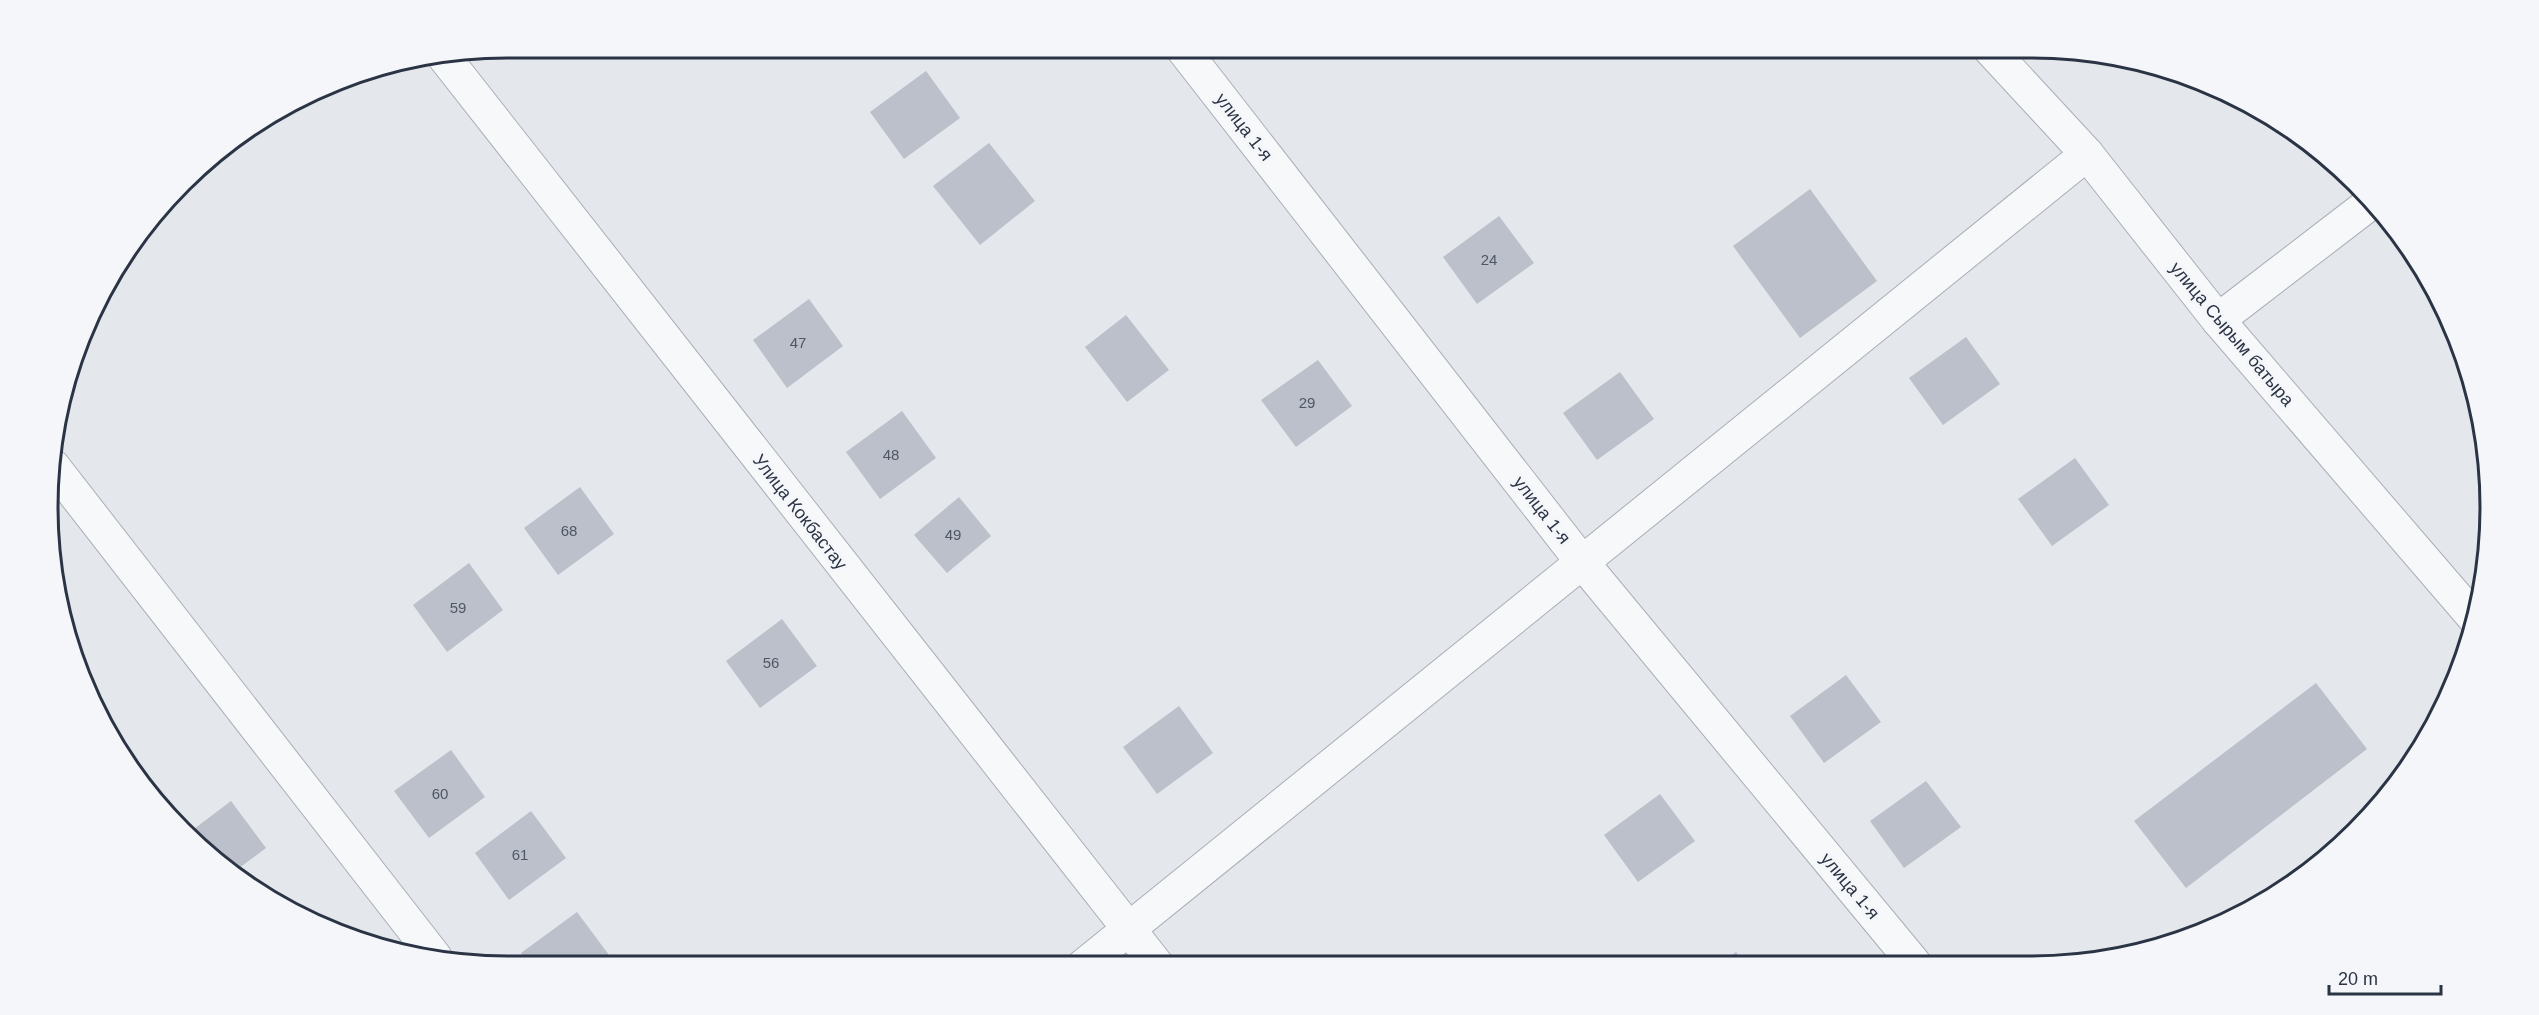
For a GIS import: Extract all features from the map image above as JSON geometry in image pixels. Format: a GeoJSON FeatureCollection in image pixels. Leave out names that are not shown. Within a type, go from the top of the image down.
{"type":"FeatureCollection","features":[{"type":"Feature","properties":{"kind":"street","name":"улица 1-я"},"geometry":{"type":"LineString","coordinates":[[1190,58],[1582,562],[1908,956]]}},
{"type":"Feature","properties":{"kind":"street","name":"улица Сырым батыра"},"geometry":{"type":"LineString","coordinates":[[1998,58],[2087,154],[2218,320],[2468,611]]}},
{"type":"Feature","properties":{"kind":"street","name":"Улица Кокбастау"},"geometry":{"type":"LineString","coordinates":[[448,62],[1149,956]]}},
{"type":"Feature","properties":{"kind":"street"},"geometry":{"type":"LineString","coordinates":[[1095,956],[2087,154]]}},
{"type":"Feature","properties":{"kind":"street"},"geometry":{"type":"LineString","coordinates":[[2218,320],[2365,207]]}},
{"type":"Feature","properties":{"kind":"street"},"geometry":{"type":"LineString","coordinates":[[59,473],[429,950]]}},
{"type":"Feature","properties":{"kind":"building"},"geometry":{"type":"Polygon","coordinates":[[[926,71],[960,118],[904,159],[870,112],[926,71]]]}},
{"type":"Feature","properties":{"kind":"building"},"geometry":{"type":"Polygon","coordinates":[[[989,143],[1035,201],[980,245],[933,186],[989,143]]]}},
{"type":"Feature","properties":{"kind":"building"},"geometry":{"type":"Polygon","coordinates":[[[1810,189],[1877,281],[1800,338],[1733,246],[1810,189]]]}},
{"type":"Feature","properties":{"kind":"building"},"geometry":{"type":"Polygon","coordinates":[[[1499,216],[1534,263],[1477,304],[1443,257],[1499,216]]]}},
{"type":"Feature","properties":{"kind":"building"},"geometry":{"type":"Polygon","coordinates":[[[809,299],[843,346],[787,388],[753,340],[809,299]]]}},
{"type":"Feature","properties":{"kind":"building"},"geometry":{"type":"Polygon","coordinates":[[[1126,315],[1169,370],[1127,402],[1085,347],[1126,315]]]}},
{"type":"Feature","properties":{"kind":"building"},"geometry":{"type":"Polygon","coordinates":[[[1966,337],[2000,384],[1943,425],[1909,378],[1966,337]]]}},
{"type":"Feature","properties":{"kind":"building"},"geometry":{"type":"Polygon","coordinates":[[[1318,360],[1352,406],[1296,447],[1261,400],[1318,360]]]}},
{"type":"Feature","properties":{"kind":"building"},"geometry":{"type":"Polygon","coordinates":[[[1620,372],[1654,419],[1597,460],[1563,413],[1620,372]]]}},
{"type":"Feature","properties":{"kind":"building"},"geometry":{"type":"Polygon","coordinates":[[[902,411],[936,458],[880,499],[846,452],[902,411]]]}},
{"type":"Feature","properties":{"kind":"building"},"geometry":{"type":"Polygon","coordinates":[[[2075,458],[2109,505],[2052,546],[2018,499],[2075,458]]]}},
{"type":"Feature","properties":{"kind":"building"},"geometry":{"type":"Polygon","coordinates":[[[580,487],[614,534],[558,575],[524,528],[580,487]]]}},
{"type":"Feature","properties":{"kind":"building"},"geometry":{"type":"Polygon","coordinates":[[[959,497],[991,536],[947,573],[914,535],[959,497]]]}},
{"type":"Feature","properties":{"kind":"building"},"geometry":{"type":"Polygon","coordinates":[[[469,563],[503,610],[447,652],[413,605],[469,563]]]}},
{"type":"Feature","properties":{"kind":"building"},"geometry":{"type":"Polygon","coordinates":[[[782,619],[817,666],[760,708],[726,661],[782,619]]]}},
{"type":"Feature","properties":{"kind":"building"},"geometry":{"type":"Polygon","coordinates":[[[1846,675],[1881,722],[1824,763],[1790,716],[1846,675]]]}},
{"type":"Feature","properties":{"kind":"building"},"geometry":{"type":"Polygon","coordinates":[[[2316,683],[2367,749],[2186,888],[2134,821],[2316,683]]]}},
{"type":"Feature","properties":{"kind":"building"},"geometry":{"type":"Polygon","coordinates":[[[1179,706],[1213,753],[1157,794],[1123,747],[1179,706]]]}},
{"type":"Feature","properties":{"kind":"building"},"geometry":{"type":"Polygon","coordinates":[[[451,750],[485,797],[429,838],[394,791],[451,750]]]}},
{"type":"Feature","properties":{"kind":"building"},"geometry":{"type":"Polygon","coordinates":[[[1926,781],[1961,827],[1904,868],[1870,821],[1926,781]]]}},
{"type":"Feature","properties":{"kind":"building"},"geometry":{"type":"Polygon","coordinates":[[[1660,794],[1695,841],[1638,882],[1604,835],[1660,794]]]}},
{"type":"Feature","properties":{"kind":"building"},"geometry":{"type":"Polygon","coordinates":[[[231,801],[266,848],[239,868],[194,829],[231,801]]]}},
{"type":"Feature","properties":{"kind":"building"},"geometry":{"type":"Polygon","coordinates":[[[531,811],[566,858],[509,900],[475,853],[531,811]]]}},
{"type":"Feature","properties":{"kind":"building"},"geometry":{"type":"Polygon","coordinates":[[[577,912],[610,956],[523,956],[521,953],[577,912]]]}}]}
